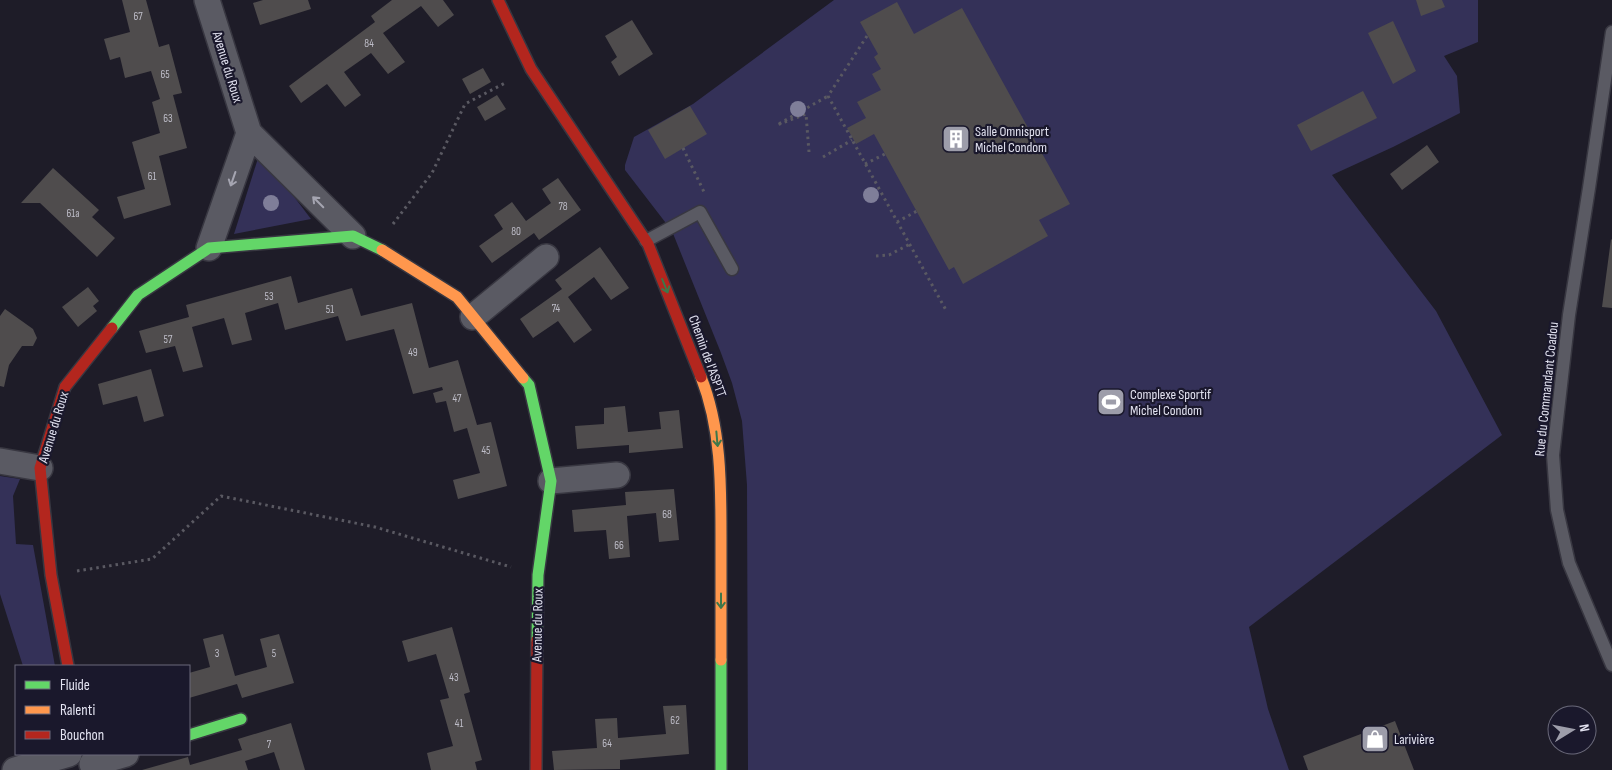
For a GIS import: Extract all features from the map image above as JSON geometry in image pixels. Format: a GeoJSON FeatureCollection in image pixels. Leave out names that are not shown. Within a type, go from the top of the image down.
{"type":"FeatureCollection","features":[{"type":"Feature","properties":{"kind":"street","name":"Avenue du Roux"},"geometry":{"type":"LineString","coordinates":[[207,0],[249,133],[353,236],[376,246],[458,297],[529,385],[552,481],[538,575],[536,770]]}},
{"type":"Feature","properties":{"kind":"street","name":"Chemin de l'ASPTT"},"geometry":{"type":"LineString","coordinates":[[498,0],[531,69],[646,241],[696,362],[716,426],[721,486],[721,770]]}},
{"type":"Feature","properties":{"kind":"street"},"geometry":{"type":"LineString","coordinates":[[209,248],[249,133]]}},
{"type":"Feature","properties":{"kind":"street","name":"Avenue du Roux"},"geometry":{"type":"LineString","coordinates":[[68,665],[51,575],[40,468],[65,387],[138,295],[209,248],[353,236]]}},
{"type":"Feature","properties":{"kind":"street"},"geometry":{"type":"LineString","coordinates":[[473,317],[546,257]]}},
{"type":"Feature","properties":{"kind":"street"},"geometry":{"type":"LineString","coordinates":[[0,460],[40,468]]}},
{"type":"Feature","properties":{"kind":"street"},"geometry":{"type":"LineString","coordinates":[[552,481],[617,475]]}},
{"type":"Feature","properties":{"kind":"street"},"geometry":{"type":"LineString","coordinates":[[190,735],[241,719]]}},
{"type":"Feature","properties":{"kind":"street"},"geometry":{"type":"LineString","coordinates":[[15,770],[66,755]]}},
{"type":"Feature","properties":{"kind":"street"},"geometry":{"type":"LineString","coordinates":[[91,763],[122,755]]}},
{"type":"Feature","properties":{"kind":"lane","name":"Rue du Commandant Coadou"},"geometry":{"type":"LineString","coordinates":[[1612,32],[1569,315],[1554,455],[1557,510],[1569,563],[1612,665]]}},
{"type":"Feature","properties":{"kind":"lane"},"geometry":{"type":"LineString","coordinates":[[646,241],[700,212],[732,270]]}},
{"type":"Feature","properties":{"kind":"path"},"geometry":{"type":"LineString","coordinates":[[809,152],[806,114],[777,125],[828,96],[867,36]]}},
{"type":"Feature","properties":{"kind":"path"},"geometry":{"type":"LineString","coordinates":[[376,246],[432,173],[465,104],[531,69]]}},
{"type":"Feature","properties":{"kind":"path"},"geometry":{"type":"LineString","coordinates":[[828,96],[947,312]]}},
{"type":"Feature","properties":{"kind":"path"},"geometry":{"type":"LineString","coordinates":[[823,157],[852,140]]}},
{"type":"Feature","properties":{"kind":"path"},"geometry":{"type":"LineString","coordinates":[[683,148],[708,198]]}},
{"type":"Feature","properties":{"kind":"path"},"geometry":{"type":"LineString","coordinates":[[865,164],[885,154]]}},
{"type":"Feature","properties":{"kind":"path"},"geometry":{"type":"LineString","coordinates":[[897,222],[917,210]]}},
{"type":"Feature","properties":{"kind":"path"},"geometry":{"type":"LineString","coordinates":[[876,256],[889,255],[910,244]]}},
{"type":"Feature","properties":{"kind":"path"},"geometry":{"type":"LineString","coordinates":[[51,575],[152,559],[221,496],[375,527],[538,575]]}},
{"type":"Feature","properties":{"kind":"shaded area","name":"Complexe Sportif Michel Condom"},"geometry":{"type":"Polygon","coordinates":[[[834,0],[1478,0],[1478,42],[1444,56],[1457,76],[1460,113],[1332,175],[1436,311],[1502,435],[1249,627],[1268,709],[1289,770],[748,770],[747,485],[742,421],[732,383],[721,353],[672,231],[625,170],[625,165],[634,137],[693,104],[834,0]]]}},
{"type":"Feature","properties":{"kind":"shaded area"},"geometry":{"type":"Polygon","coordinates":[[[260,152],[311,219],[234,234],[260,152]]]}},
{"type":"Feature","properties":{"kind":"shaded area"},"geometry":{"type":"Polygon","coordinates":[[[0,476],[20,479],[13,496],[16,544],[33,545],[55,665],[23,665],[0,594],[0,476]]]}},
{"type":"Feature","properties":{"kind":"building"},"geometry":{"type":"Polygon","coordinates":[[[122,0],[146,0],[159,47],[169,44],[182,93],[173,95],[187,148],[159,156],[171,205],[124,219],[117,197],[145,189],[132,142],[160,133],[152,102],[160,99],[151,71],[125,78],[120,57],[110,60],[104,39],[130,32],[122,0]]]}},
{"type":"Feature","properties":{"kind":"building"},"geometry":{"type":"Polygon","coordinates":[[[263,0],[308,0],[311,9],[260,25],[253,3],[263,0]]]}},
{"type":"Feature","properties":{"kind":"building"},"geometry":{"type":"Polygon","coordinates":[[[392,0],[443,0],[454,15],[438,27],[421,6],[383,33],[405,62],[388,74],[371,53],[344,72],[361,95],[345,107],[327,84],[301,103],[289,86],[375,22],[371,16],[392,0]]]}},
{"type":"Feature","properties":{"kind":"building"},"geometry":{"type":"Polygon","coordinates":[[[1416,0],[1442,0],[1445,7],[1421,16],[1416,0]]]}},
{"type":"Feature","properties":{"kind":"building","name":"Salle Omnisport Michel Condom"},"geometry":{"type":"Polygon","coordinates":[[[897,2],[914,34],[962,8],[1070,204],[1039,220],[1048,236],[963,284],[954,267],[949,270],[874,134],[856,144],[847,128],[866,118],[857,102],[881,90],[872,74],[881,69],[874,57],[878,54],[860,22],[897,2]]]}},
{"type":"Feature","properties":{"kind":"building"},"geometry":{"type":"Polygon","coordinates":[[[632,20],[653,54],[619,76],[611,62],[617,57],[605,36],[632,20]]]}},
{"type":"Feature","properties":{"kind":"building"},"geometry":{"type":"Polygon","coordinates":[[[1393,21],[1416,71],[1393,84],[1368,33],[1393,21]]]}},
{"type":"Feature","properties":{"kind":"building"},"geometry":{"type":"Polygon","coordinates":[[[483,68],[491,82],[470,94],[462,79],[483,68]]]}},
{"type":"Feature","properties":{"kind":"building"},"geometry":{"type":"Polygon","coordinates":[[[1363,91],[1377,118],[1311,151],[1297,125],[1363,91]]]}},
{"type":"Feature","properties":{"kind":"building"},"geometry":{"type":"Polygon","coordinates":[[[497,95],[506,109],[485,121],[477,107],[497,95]]]}},
{"type":"Feature","properties":{"kind":"building"},"geometry":{"type":"Polygon","coordinates":[[[690,106],[707,134],[665,159],[648,130],[690,106]]]}},
{"type":"Feature","properties":{"kind":"building"},"geometry":{"type":"Polygon","coordinates":[[[1427,145],[1439,162],[1402,190],[1390,174],[1427,145]]]}},
{"type":"Feature","properties":{"kind":"building"},"geometry":{"type":"Polygon","coordinates":[[[53,168],[99,210],[92,217],[115,238],[97,257],[40,203],[21,203],[53,168]]]}},
{"type":"Feature","properties":{"kind":"building"},"geometry":{"type":"Polygon","coordinates":[[[558,178],[581,210],[539,240],[534,233],[492,263],[479,246],[503,229],[494,215],[512,202],[526,221],[551,203],[542,189],[558,178]]]}},
{"type":"Feature","properties":{"kind":"building"},"geometry":{"type":"Polygon","coordinates":[[[1612,240],[1612,308],[1602,307],[1612,240]]]}},
{"type":"Feature","properties":{"kind":"building"},"geometry":{"type":"Polygon","coordinates":[[[600,247],[629,288],[611,300],[594,277],[568,297],[592,330],[574,343],[558,321],[533,338],[520,319],[562,289],[555,280],[600,247]]]}},
{"type":"Feature","properties":{"kind":"building"},"geometry":{"type":"Polygon","coordinates":[[[291,276],[298,303],[352,288],[361,316],[412,303],[429,368],[458,360],[477,425],[491,422],[507,486],[458,499],[453,480],[480,473],[467,428],[454,432],[446,401],[436,403],[433,393],[443,390],[442,387],[413,394],[394,329],[346,341],[338,316],[285,330],[278,303],[245,313],[252,340],[232,345],[224,318],[192,327],[203,367],[183,372],[175,346],[146,353],[139,331],[189,317],[186,305],[291,276]]]}},
{"type":"Feature","properties":{"kind":"building"},"geometry":{"type":"Polygon","coordinates":[[[88,287],[99,301],[93,306],[97,311],[78,327],[62,307],[88,287]]]}},
{"type":"Feature","properties":{"kind":"building"},"geometry":{"type":"Polygon","coordinates":[[[5,309],[33,329],[37,338],[33,346],[22,346],[9,365],[4,387],[0,386],[0,316],[5,309]]]}},
{"type":"Feature","properties":{"kind":"building"},"geometry":{"type":"Polygon","coordinates":[[[151,369],[164,416],[144,422],[137,396],[103,405],[98,384],[151,369]]]}},
{"type":"Feature","properties":{"kind":"building"},"geometry":{"type":"Polygon","coordinates":[[[625,406],[628,432],[661,429],[659,412],[679,410],[683,448],[629,453],[629,445],[577,449],[575,426],[604,424],[604,408],[625,406]]]}},
{"type":"Feature","properties":{"kind":"building"},"geometry":{"type":"Polygon","coordinates":[[[674,489],[679,540],[659,542],[656,513],[627,516],[630,557],[609,559],[606,530],[574,532],[572,510],[626,505],[625,492],[674,489]]]}},
{"type":"Feature","properties":{"kind":"building"},"geometry":{"type":"Polygon","coordinates":[[[452,627],[470,692],[464,694],[482,760],[475,762],[477,770],[431,770],[427,753],[453,746],[440,700],[449,698],[436,654],[408,662],[402,641],[452,627]]]}},
{"type":"Feature","properties":{"kind":"building"},"geometry":{"type":"Polygon","coordinates":[[[223,634],[235,676],[267,667],[260,639],[279,634],[294,683],[242,698],[237,684],[190,698],[190,673],[210,667],[203,639],[223,634]]]}},
{"type":"Feature","properties":{"kind":"building"},"geometry":{"type":"Polygon","coordinates":[[[686,705],[689,754],[620,760],[620,769],[554,770],[552,751],[597,748],[595,719],[617,718],[618,738],[666,734],[663,706],[686,705]]]}},
{"type":"Feature","properties":{"kind":"building","name":"Larivière"},"geometry":{"type":"Polygon","coordinates":[[[1395,721],[1414,770],[1308,770],[1303,756],[1395,721]]]}},
{"type":"Feature","properties":{"kind":"building"},"geometry":{"type":"Polygon","coordinates":[[[291,723],[305,770],[280,770],[274,752],[245,761],[248,770],[142,770],[188,757],[190,765],[242,750],[238,739],[291,723]]]}},
{"type":"Feature","properties":{"kind":"traffic: fast"},"geometry":{"type":"LineString","coordinates":[[112,328],[138,295],[209,248],[353,236],[382,250]]}},
{"type":"Feature","properties":{"kind":"traffic: fast"},"geometry":{"type":"LineString","coordinates":[[523,378],[529,385],[551,481],[538,575],[537,640]]}},
{"type":"Feature","properties":{"kind":"traffic: fast"},"geometry":{"type":"LineString","coordinates":[[721,660],[721,770]]}},
{"type":"Feature","properties":{"kind":"traffic: fast"},"geometry":{"type":"LineString","coordinates":[[190,735],[241,719]]}},
{"type":"Feature","properties":{"kind":"traffic: slow"},"geometry":{"type":"LineString","coordinates":[[382,250],[457,297],[523,378]]}},
{"type":"Feature","properties":{"kind":"traffic: slow"},"geometry":{"type":"LineString","coordinates":[[701,377],[713,418],[719,459],[721,502],[721,660]]}},
{"type":"Feature","properties":{"kind":"traffic: jam"},"geometry":{"type":"LineString","coordinates":[[498,0],[531,69],[648,244],[701,377]]}},
{"type":"Feature","properties":{"kind":"traffic: jam"},"geometry":{"type":"LineString","coordinates":[[68,665],[51,575],[40,468],[65,387],[112,328]]}},
{"type":"Feature","properties":{"kind":"traffic: jam"},"geometry":{"type":"LineString","coordinates":[[536,770],[537,640]]}},
{"type":"Feature","properties":{"kind":"place","name":"Salle Omnisport Michel Condom"},"geometry":{"type":"Point","coordinates":[956,139]}},
{"type":"Feature","properties":{"kind":"place","name":"Complexe Sportif Michel Condom"},"geometry":{"type":"Point","coordinates":[1111,402]}},
{"type":"Feature","properties":{"kind":"place","name":"Larivière"},"geometry":{"type":"Point","coordinates":[1375,739]}}]}
